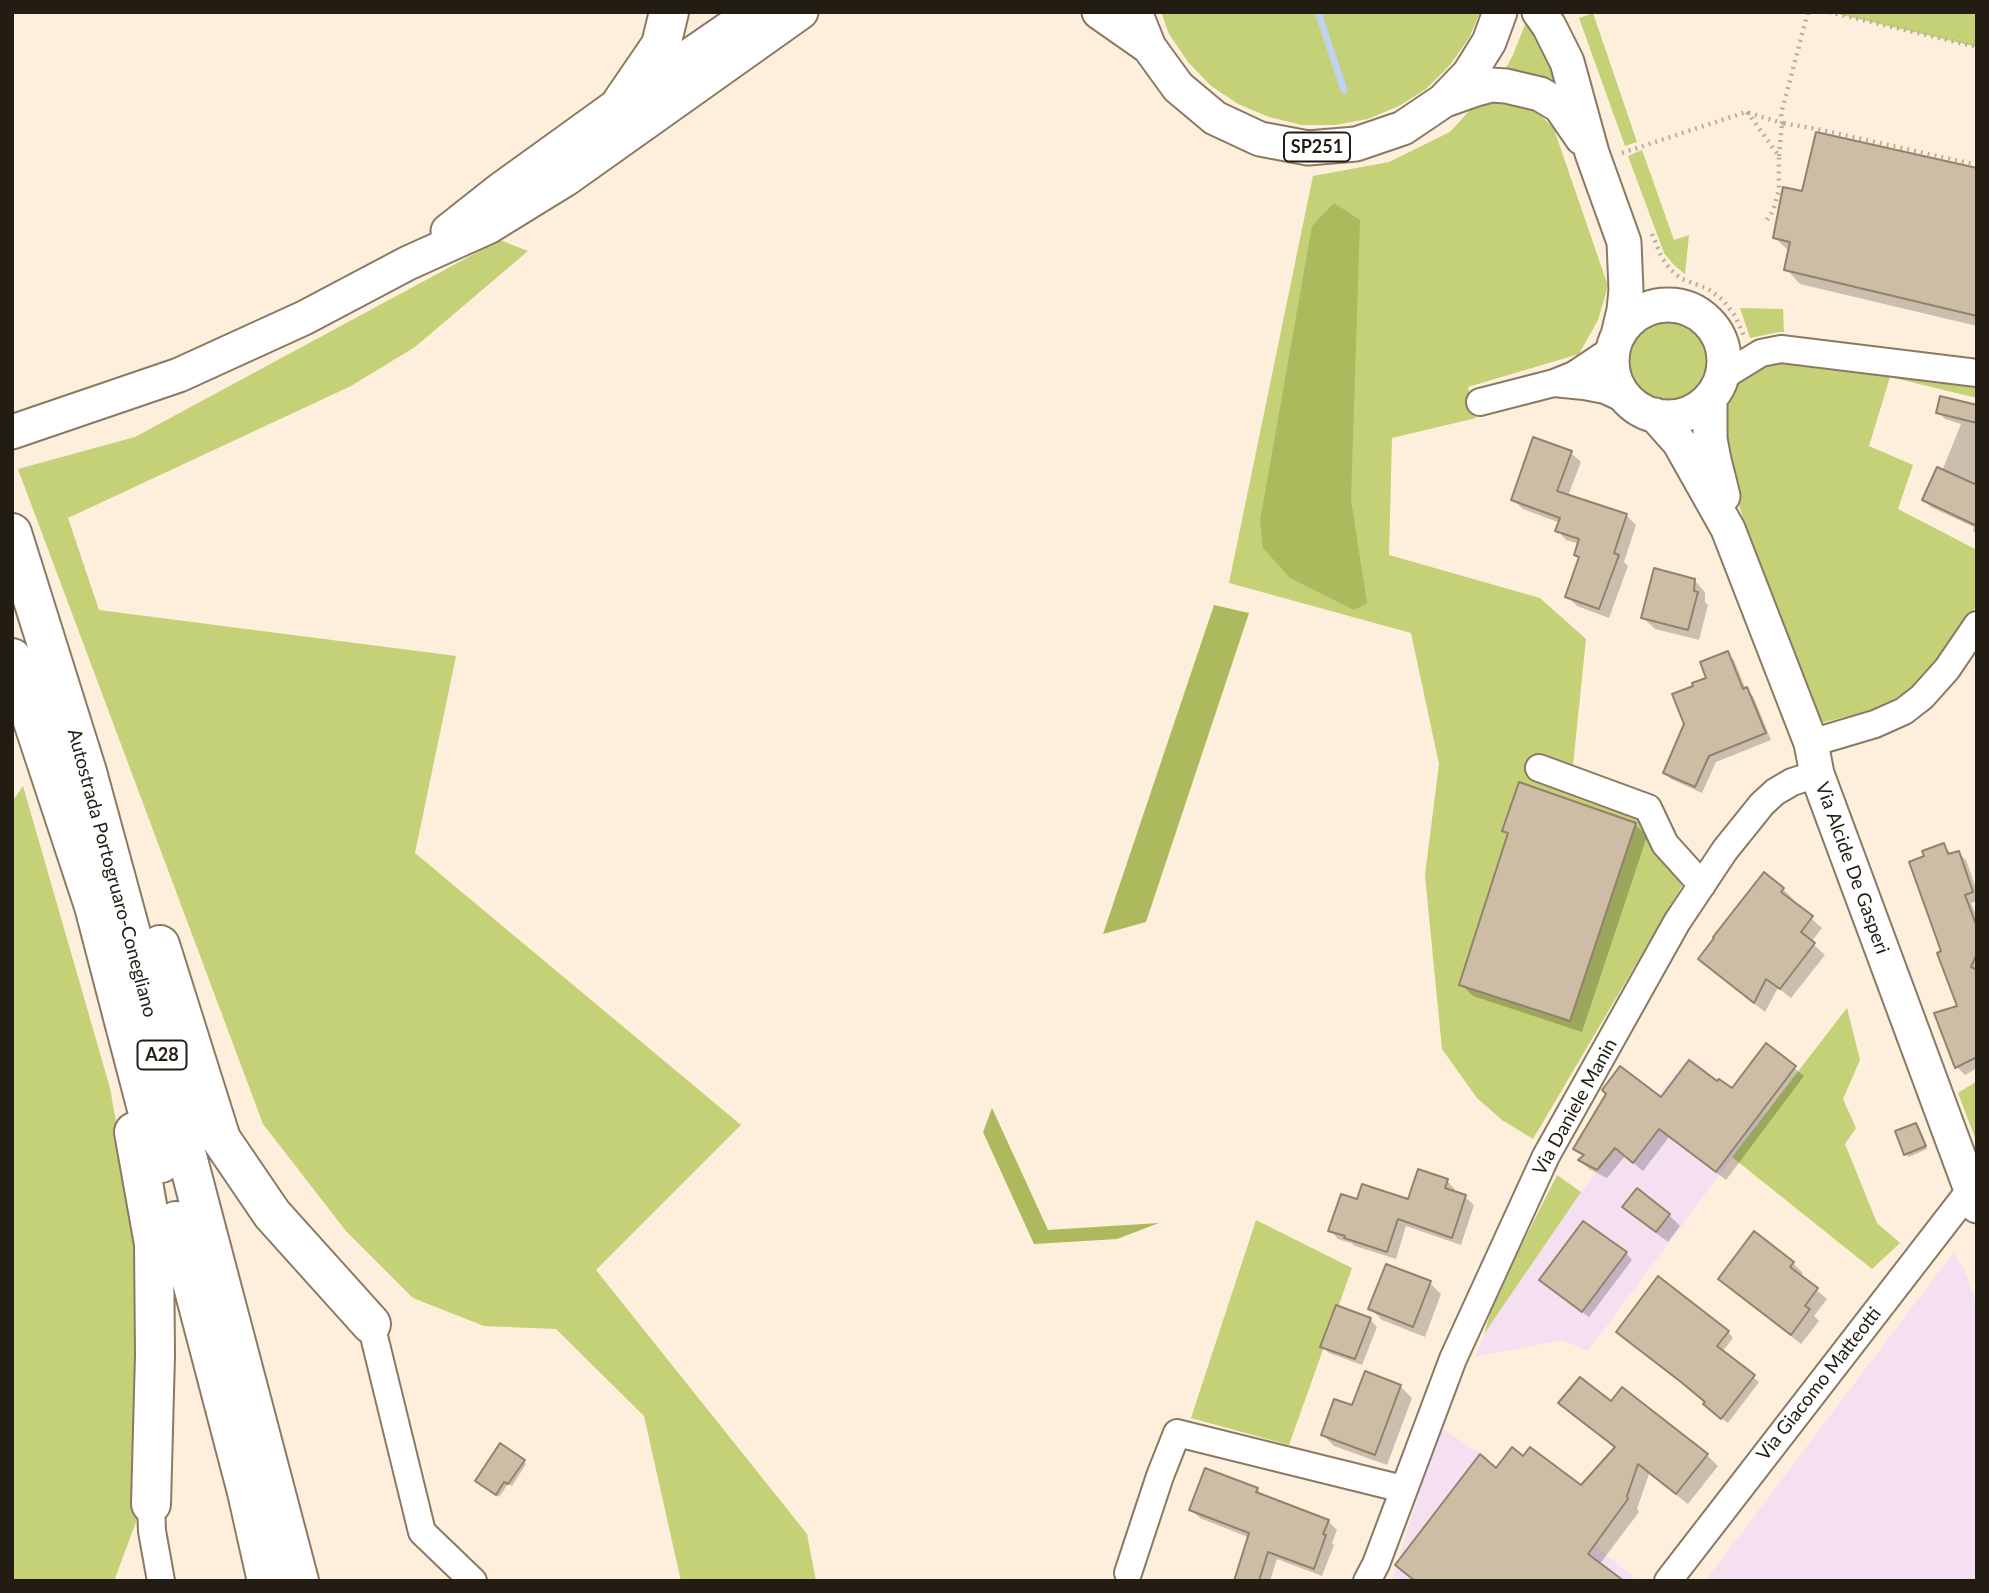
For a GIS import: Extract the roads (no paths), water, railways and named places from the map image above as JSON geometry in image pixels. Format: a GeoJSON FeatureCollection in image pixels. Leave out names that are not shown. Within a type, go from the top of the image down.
{"type":"FeatureCollection","features":[{"type":"Feature","properties":{"kind":"highway"},"geometry":{"type":"LineString","coordinates":[[622,103],[661,46],[668,12]]}},
{"type":"Feature","properties":{"kind":"highway","name":"Autostrada Portogruaro-Conegliano"},"geometry":{"type":"LineString","coordinates":[[12,533],[86,772],[142,974],[178,1122],[299,1581]]}},
{"type":"Feature","properties":{"kind":"highway","name":"Autostrada Portogruaro-Conegliano"},"geometry":{"type":"LineString","coordinates":[[12,658],[94,906],[247,1492],[267,1581]]}},
{"type":"Feature","properties":{"kind":"highway"},"geometry":{"type":"LineString","coordinates":[[86,772],[149,903],[164,960],[221,1139],[272,1214],[371,1324]]}},
{"type":"Feature","properties":{"kind":"highway"},"geometry":{"type":"LineString","coordinates":[[94,906],[107,1013],[136,1141],[154,1244],[155,1355],[151,1504]]}},
{"type":"Feature","properties":{"kind":"main road"},"geometry":{"type":"LineString","coordinates":[[408,263],[500,190],[753,12]]}},
{"type":"Feature","properties":{"kind":"main road"},"geometry":{"type":"LineString","coordinates":[[12,432],[179,374],[304,318],[408,263],[488,227],[566,179],[801,12]]}},
{"type":"Feature","properties":{"kind":"main road"},"geometry":{"type":"LineString","coordinates":[[1099,12],[1149,47]]}},
{"type":"Feature","properties":{"kind":"main road","name":"SP251"},"geometry":{"type":"LineString","coordinates":[[1135,12],[1149,47],[1178,87],[1215,118],[1260,139],[1308,148],[1356,144],[1403,128],[1443,101],[1469,74],[1489,42],[1500,12]]}},
{"type":"Feature","properties":{"kind":"main road","name":"SP251"},"geometry":{"type":"LineString","coordinates":[[1539,12],[1549,26],[1610,149],[1636,233]]}},
{"type":"Feature","properties":{"kind":"main road","name":"SP251"},"geometry":{"type":"LineString","coordinates":[[1443,101],[1491,85],[1540,94],[1560,106],[1610,149]]}},
{"type":"Feature","properties":{"kind":"main road"},"geometry":{"type":"LineString","coordinates":[[1636,233],[1648,276],[1674,305]]}},
{"type":"Feature","properties":{"kind":"main road"},"geometry":{"type":"LineString","coordinates":[[1615,342],[1625,324],[1647,308],[1674,305],[1695,311],[1712,325],[1718,334],[1724,355],[1716,388],[1691,412],[1679,416],[1642,408],[1620,390],[1612,363],[1615,342],[1624,310],[1636,233]]}},
{"type":"Feature","properties":{"kind":"main road","name":"Via Alcide De Gasperi"},"geometry":{"type":"LineString","coordinates":[[1716,388],[1710,439],[1728,529]]}},
{"type":"Feature","properties":{"kind":"main road","name":"Via Alcide De Gasperi"},"geometry":{"type":"LineString","coordinates":[[1642,408],[1679,442],[1728,529],[1974,1197]]}},
{"type":"Feature","properties":{"kind":"street"},"geometry":{"type":"LineString","coordinates":[[1480,402],[1554,383],[1574,375],[1615,342]]}},
{"type":"Feature","properties":{"kind":"street"},"geometry":{"type":"LineString","coordinates":[[1716,388],[1761,353],[1781,349],[1977,373]]}},
{"type":"Feature","properties":{"kind":"street"},"geometry":{"type":"LineString","coordinates":[[1554,383],[1605,390],[1642,408]]}},
{"type":"Feature","properties":{"kind":"street","name":"Via Daniele Manin"},"geometry":{"type":"LineString","coordinates":[[1367,1581],[1376,1564],[1453,1359],[1546,1156],[1677,922],[1725,850],[1774,792],[1792,782],[1814,758],[1904,711],[1922,697],[1947,668],[1977,625]]}},
{"type":"Feature","properties":{"kind":"street"},"geometry":{"type":"LineString","coordinates":[[1539,768],[1648,808],[1665,844],[1702,885]]}},
{"type":"Feature","properties":{"kind":"street","name":"Via Giacomo Matteotti"},"geometry":{"type":"LineString","coordinates":[[1668,1581],[1974,1197]]}},
{"type":"Feature","properties":{"kind":"street"},"geometry":{"type":"LineString","coordinates":[[371,1324],[422,1532],[473,1581]]}},
{"type":"Feature","properties":{"kind":"street"},"geometry":{"type":"LineString","coordinates":[[1128,1573],[1177,1433],[1403,1489]]}},
{"type":"Feature","properties":{"kind":"street"},"geometry":{"type":"LineString","coordinates":[[151,1504],[152,1531],[161,1581]]}},
{"type":"Feature","properties":{"kind":"waterway"},"geometry":{"type":"LineString","coordinates":[[1318,12],[1344,90]]}}]}
